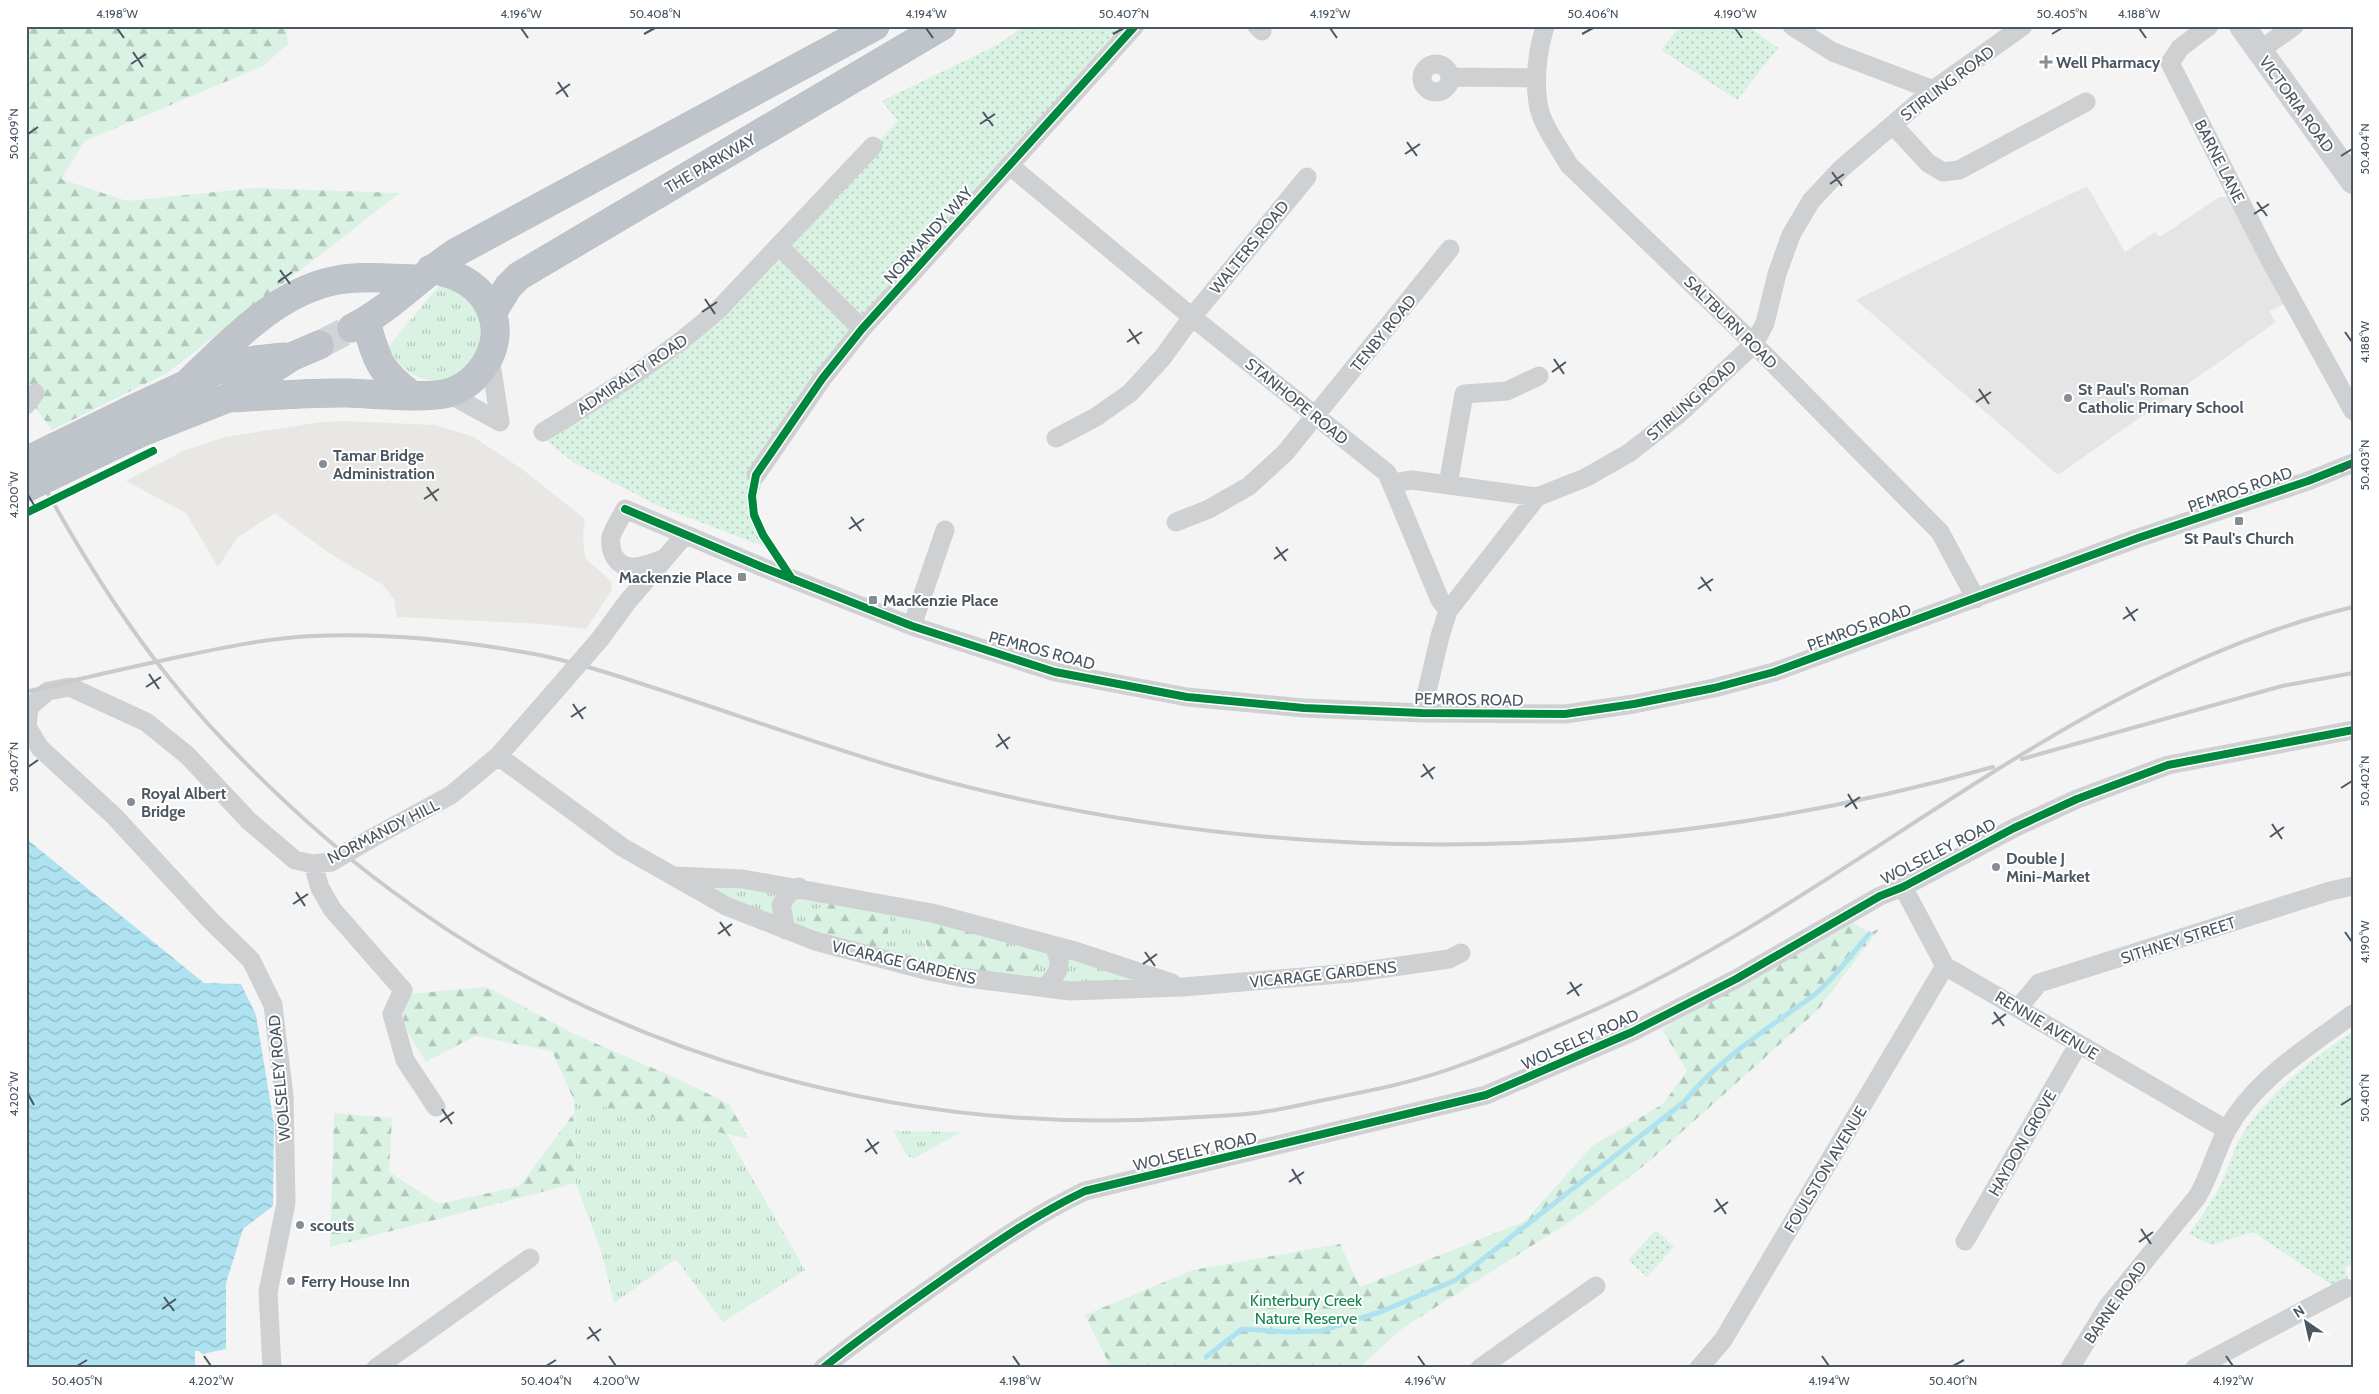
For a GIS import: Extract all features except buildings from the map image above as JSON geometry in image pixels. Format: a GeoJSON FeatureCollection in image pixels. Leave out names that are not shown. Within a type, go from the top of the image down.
{"type":"FeatureCollection","features":[{"type":"Feature","properties":{"kind":"highway"},"geometry":{"type":"LineString","coordinates":[[410,394],[389,377],[359,325],[424,274],[455,253],[875,26]]}},
{"type":"Feature","properties":{"kind":"highway","name":"THE PARKWAY"},"geometry":{"type":"LineString","coordinates":[[492,314],[508,287],[519,276],[942,26]]}},
{"type":"Feature","properties":{"kind":"highway"},"geometry":{"type":"LineString","coordinates":[[26,461],[136,421],[228,398],[338,393],[447,393],[465,386],[480,374],[490,357],[494,342],[492,314],[480,292],[467,281],[449,273],[336,280],[310,289],[288,299],[261,318],[231,341],[189,382],[136,421],[26,488]]}},
{"type":"Feature","properties":{"kind":"highway"},"geometry":{"type":"LineString","coordinates":[[228,398],[291,357],[319,345]]}},
{"type":"Feature","properties":{"kind":"highway"},"geometry":{"type":"LineString","coordinates":[[189,382],[224,367],[256,360],[291,357]]}},
{"type":"Feature","properties":{"kind":"street","name":"NORMANDY WAY"},"geometry":{"type":"LineString","coordinates":[[756,475],[822,379],[862,329],[1135,26]]}},
{"type":"Feature","properties":{"kind":"street","name":"SALTBURN ROAD"},"geometry":{"type":"LineString","coordinates":[[1545,26],[1539,46],[1538,104],[1549,132],[1569,165],[1754,344],[1940,532],[1976,599]]}},
{"type":"Feature","properties":{"kind":"street"},"geometry":{"type":"LineString","coordinates":[[1792,26],[1833,52],[1933,90]]}},
{"type":"Feature","properties":{"kind":"street","name":"STIRLING ROAD"},"geometry":{"type":"LineString","coordinates":[[1448,611],[1537,498],[1585,478],[1629,454],[1679,414],[1754,344],[1765,323],[1777,274],[1791,235],[1811,202],[1841,169],[1933,90],[2023,26]]}},
{"type":"Feature","properties":{"kind":"street","name":"BARNE LANE"},"geometry":{"type":"LineString","coordinates":[[2209,26],[2180,48],[2170,63],[2301,320],[2353,411]]}},
{"type":"Feature","properties":{"kind":"street","name":"VICTORIA ROAD"},"geometry":{"type":"LineString","coordinates":[[2242,26],[2353,181]]}},
{"type":"Feature","properties":{"kind":"street"},"geometry":{"type":"LineString","coordinates":[[2259,51],[2294,26]]}},
{"type":"Feature","properties":{"kind":"street"},"geometry":{"type":"LineString","coordinates":[[1450,77],[1537,78]]}},
{"type":"Feature","properties":{"kind":"street"},"geometry":{"type":"LineString","coordinates":[[1893,124],[1928,163],[1943,172],[1959,170],[2077,101]]}},
{"type":"Feature","properties":{"kind":"street","name":"ADMIRALTY ROAD"},"geometry":{"type":"LineString","coordinates":[[543,432],[578,418],[660,359],[693,332],[779,246],[873,146]]}},
{"type":"Feature","properties":{"kind":"street","name":"STANHOPE ROAD"},"geometry":{"type":"LineString","coordinates":[[1009,166],[1387,474],[1393,483],[1440,600],[1448,611]]}},
{"type":"Feature","properties":{"kind":"street","name":"WALTERS ROAD"},"geometry":{"type":"LineString","coordinates":[[1056,438],[1096,417],[1130,393],[1163,357],[1192,317],[1307,177]]}},
{"type":"Feature","properties":{"kind":"street"},"geometry":{"type":"LineString","coordinates":[[779,246],[862,329]]}},
{"type":"Feature","properties":{"kind":"street","name":"TENBY ROAD"},"geometry":{"type":"LineString","coordinates":[[1176,522],[1209,508],[1249,486],[1285,453],[1450,249]]}},
{"type":"Feature","properties":{"kind":"street"},"geometry":{"type":"LineString","coordinates":[[447,393],[500,422],[490,357]]}},
{"type":"Feature","properties":{"kind":"street"},"geometry":{"type":"LineString","coordinates":[[1448,485],[1464,394],[1507,391],[1539,376]]}},
{"type":"Feature","properties":{"kind":"street","name":"PEMROS ROAD"},"geometry":{"type":"LineString","coordinates":[[626,566],[616,560],[612,553],[610,538],[625,509],[912,626],[1056,672],[1186,697],[1304,708],[1422,713],[1565,714],[1643,702],[1774,672],[2138,538],[2308,481],[2353,463]]}},
{"type":"Feature","properties":{"kind":"street","name":"PEMROS ROAD"},"geometry":{"type":"LineString","coordinates":[[2308,481],[2353,473]]}},
{"type":"Feature","properties":{"kind":"street"},"geometry":{"type":"LineString","coordinates":[[1393,483],[1412,480],[1537,498]]}},
{"type":"Feature","properties":{"kind":"street"},"geometry":{"type":"LineString","coordinates":[[912,626],[945,530]]}},
{"type":"Feature","properties":{"kind":"street","name":"NORMANDY HILL"},"geometry":{"type":"LineString","coordinates":[[28,705],[48,691],[70,687],[146,722],[187,754],[249,821],[295,860],[322,863],[451,795],[498,756],[600,639],[663,559],[685,535]]}},
{"type":"Feature","properties":{"kind":"street"},"geometry":{"type":"LineString","coordinates":[[628,602],[626,566],[639,567],[663,559]]}},
{"type":"Feature","properties":{"kind":"street"},"geometry":{"type":"LineString","coordinates":[[1422,713],[1440,636],[1448,611]]}},
{"type":"Feature","properties":{"kind":"street","name":"WOLSELEY ROAD"},"geometry":{"type":"LineString","coordinates":[[28,705],[27,728],[40,748],[114,816],[210,920],[251,960],[273,1005],[284,1096],[286,1203],[268,1292],[272,1368]]}},
{"type":"Feature","properties":{"kind":"street","name":"WOLSELEY ROAD"},"geometry":{"type":"LineString","coordinates":[[823,1368],[874,1328],[1012,1231],[1044,1211],[1085,1191],[1486,1095],[1632,1032],[1736,980],[1880,896],[1903,887],[2014,828],[2077,799],[2168,764],[2353,730]]}},
{"type":"Feature","properties":{"kind":"street","name":"VICARAGE GARDENS"},"geometry":{"type":"LineString","coordinates":[[498,756],[622,848],[669,876],[726,906],[815,941],[916,968],[959,977],[1070,990],[1183,987],[1352,973],[1450,959],[1461,953]]}},
{"type":"Feature","properties":{"kind":"street"},"geometry":{"type":"LineString","coordinates":[[322,863],[320,888],[332,909],[403,990],[392,1014],[405,1060],[436,1108]]}},
{"type":"Feature","properties":{"kind":"street","name":"VICARAGE GARDENS"},"geometry":{"type":"LineString","coordinates":[[669,876],[743,879],[799,887],[932,913],[1052,945],[1183,987]]}},
{"type":"Feature","properties":{"kind":"street"},"geometry":{"type":"LineString","coordinates":[[786,930],[781,905],[789,893],[799,887]]}},
{"type":"Feature","properties":{"kind":"street"},"geometry":{"type":"LineString","coordinates":[[1903,887],[1945,966]]}},
{"type":"Feature","properties":{"kind":"street","name":"SITHNEY STREET"},"geometry":{"type":"LineString","coordinates":[[2019,1007],[2039,983],[2350,887]]}},
{"type":"Feature","properties":{"kind":"street"},"geometry":{"type":"LineString","coordinates":[[1046,988],[1060,968],[1060,960],[1052,945]]}},
{"type":"Feature","properties":{"kind":"street","name":"RENNIE AVENUE"},"geometry":{"type":"LineString","coordinates":[[1945,966],[2019,1007],[2078,1045],[2227,1130]]}},
{"type":"Feature","properties":{"kind":"street","name":"FOULSTON AVENUE"},"geometry":{"type":"LineString","coordinates":[[1709,1364],[1945,966]]}},
{"type":"Feature","properties":{"kind":"street","name":"BARNE ROAD"},"geometry":{"type":"LineString","coordinates":[[2076,1366],[2108,1306],[2197,1197],[2209,1178],[2227,1130],[2257,1091],[2284,1065],[2353,1014]]}},
{"type":"Feature","properties":{"kind":"street","name":"HAYDON GROVE"},"geometry":{"type":"LineString","coordinates":[[1965,1241],[2078,1045]]}},
{"type":"Feature","properties":{"kind":"street"},"geometry":{"type":"LineString","coordinates":[[376,1368],[530,1258]]}},
{"type":"Feature","properties":{"kind":"street"},"geometry":{"type":"LineString","coordinates":[[1480,1368],[1596,1286]]}},
{"type":"Feature","properties":{"kind":"street"},"geometry":{"type":"LineString","coordinates":[[2195,1368],[2346,1288]]}},
{"type":"Feature","properties":{"kind":"shaded area","name":"St Paul's Roman Catholic Primary School"},"geometry":{"type":"Polygon","coordinates":[[[2087,186],[2125,252],[2155,232],[2160,237],[2219,197],[2226,197],[2234,202],[2284,304],[2269,311],[2276,322],[2058,475],[1856,300],[2087,186]]]}},
{"type":"Feature","properties":{"kind":"shaded area"},"geometry":{"type":"Polygon","coordinates":[[[344,421],[435,425],[472,436],[522,469],[585,519],[583,536],[585,558],[611,581],[612,590],[586,629],[542,624],[397,617],[394,599],[383,585],[329,553],[275,513],[237,538],[218,567],[186,513],[126,481],[183,451],[225,437],[322,422],[344,421]]]}},
{"type":"Feature","properties":{"kind":"green space"},"geometry":{"type":"Polygon","coordinates":[[[26,26],[286,26],[288,44],[263,66],[85,141],[61,179],[127,201],[256,188],[400,193],[167,373],[52,430],[26,395],[26,26]]]}},
{"type":"Feature","properties":{"kind":"green space"},"geometry":{"type":"Polygon","coordinates":[[[1024,26],[1135,26],[862,329],[765,470],[758,498],[759,513],[767,534],[781,553],[661,507],[573,462],[537,433],[660,359],[779,246],[898,121],[882,101],[999,44],[1024,26]]]}},
{"type":"Feature","properties":{"kind":"green space"},"geometry":{"type":"Polygon","coordinates":[[[1680,26],[1747,26],[1778,48],[1737,100],[1661,50],[1680,26]]]}},
{"type":"Feature","properties":{"kind":"green space"},"geometry":{"type":"Polygon","coordinates":[[[442,282],[469,296],[471,299],[481,321],[482,342],[474,359],[460,372],[443,379],[423,379],[405,368],[388,347],[442,282]]]}},
{"type":"Feature","properties":{"kind":"green space"},"geometry":{"type":"Polygon","coordinates":[[[669,876],[839,895],[807,916],[808,932],[669,876]]]}},
{"type":"Feature","properties":{"kind":"green space"},"geometry":{"type":"Polygon","coordinates":[[[839,895],[895,906],[888,924],[888,939],[877,958],[808,932],[807,916],[839,895]]]}},
{"type":"Feature","properties":{"kind":"green space"},"geometry":{"type":"Polygon","coordinates":[[[895,906],[917,910],[920,930],[932,963],[877,958],[888,939],[888,924],[895,906]]]}},
{"type":"Feature","properties":{"kind":"green space"},"geometry":{"type":"Polygon","coordinates":[[[917,910],[1010,934],[1008,947],[1039,956],[1040,963],[1036,970],[1015,984],[932,963],[925,940],[913,922],[917,910]]]}},
{"type":"Feature","properties":{"kind":"green space","name":"Kinterbury Creek Nature Reserve"},"geometry":{"type":"Polygon","coordinates":[[[1851,921],[1869,933],[1879,929],[1818,1010],[1646,1164],[1580,1215],[1400,1330],[1359,1368],[1111,1368],[1085,1315],[1193,1270],[1340,1244],[1360,1287],[1525,1221],[1592,1146],[1663,1104],[1687,1071],[1662,1029],[1851,921]]]}},
{"type":"Feature","properties":{"kind":"green space"},"geometry":{"type":"Polygon","coordinates":[[[1010,934],[1183,987],[1015,984],[1039,956],[1008,947],[1010,934]]]}},
{"type":"Feature","properties":{"kind":"green space"},"geometry":{"type":"Polygon","coordinates":[[[487,987],[574,1034],[678,1079],[729,1104],[749,1139],[574,1100],[552,1051],[475,1036],[426,1062],[403,1024],[406,994],[487,987]]]}},
{"type":"Feature","properties":{"kind":"green space"},"geometry":{"type":"Polygon","coordinates":[[[2353,1031],[2353,1263],[2345,1268],[2348,1278],[2332,1285],[2253,1232],[2212,1245],[2189,1234],[2215,1196],[2238,1142],[2256,1115],[2294,1076],[2353,1031]]]}},
{"type":"Feature","properties":{"kind":"green space"},"geometry":{"type":"Polygon","coordinates":[[[574,1100],[727,1134],[805,1270],[723,1322],[676,1259],[614,1303],[602,1254],[576,1183],[574,1100]]]}},
{"type":"Feature","properties":{"kind":"green space"},"geometry":{"type":"Polygon","coordinates":[[[334,1113],[392,1118],[389,1172],[439,1204],[520,1186],[574,1113],[576,1183],[330,1247],[334,1113]]]}},
{"type":"Feature","properties":{"kind":"green space"},"geometry":{"type":"Polygon","coordinates":[[[893,1131],[961,1132],[913,1159],[907,1155],[893,1131]]]}},
{"type":"Feature","properties":{"kind":"green space"},"geometry":{"type":"Polygon","coordinates":[[[1656,1230],[1674,1247],[1647,1277],[1628,1260],[1656,1230]]]}},
{"type":"Feature","properties":{"kind":"water"},"geometry":{"type":"Polygon","coordinates":[[[29,841],[204,983],[241,984],[256,1015],[274,1124],[273,1206],[243,1229],[226,1283],[226,1349],[202,1354],[199,1351],[195,1351],[195,1368],[26,1368],[26,844],[29,841]]]}},
{"type":"Feature","properties":{"kind":"waterway"},"geometry":{"type":"LineString","coordinates":[[1206,1357],[1242,1329],[1287,1332],[1321,1331],[1380,1312],[1456,1280],[1684,1102],[1713,1072],[1761,1032],[1813,996],[1835,974],[1869,934]]}},
{"type":"Feature","properties":{"kind":"tunnel"},"geometry":{"type":"LineString","coordinates":[[319,345],[352,328]]}},
{"type":"Feature","properties":{"kind":"railway"},"geometry":{"type":"LineString","coordinates":[[26,453],[69,530],[116,605],[141,641],[196,710],[264,782],[345,855],[388,888],[475,947],[567,998],[664,1040],[764,1073],[867,1098],[971,1113],[1076,1120],[1181,1118],[1243,1114],[1280,1109],[1379,1089],[1429,1076],[1531,1038],[1599,1008],[1694,959],[1786,905],[1967,788],[2059,732],[2153,682],[2250,639],[2353,607]]}},
{"type":"Feature","properties":{"kind":"railway"},"geometry":{"type":"LineString","coordinates":[[26,692],[183,656],[231,646],[280,639],[339,635],[445,641],[523,652],[585,666],[885,764],[1006,796],[1130,820],[1254,836],[1378,844],[1501,844],[1625,836],[1748,821],[1870,798],[1993,767]]}},
{"type":"Feature","properties":{"kind":"railway"},"geometry":{"type":"LineString","coordinates":[[2022,759],[2282,686],[2353,673]]}},
{"type":"Feature","properties":{"kind":"cycle path"},"geometry":{"type":"LineString","coordinates":[[792,579],[763,535],[754,515],[752,496],[756,475],[822,379],[862,329],[1135,26]]}},
{"type":"Feature","properties":{"kind":"cycle path"},"geometry":{"type":"LineString","coordinates":[[26,513],[153,451]]}},
{"type":"Feature","properties":{"kind":"cycle path"},"geometry":{"type":"LineString","coordinates":[[625,509],[762,567],[912,626],[1055,672],[1187,697],[1304,708],[1422,713],[1565,714],[1634,704],[1714,688],[1774,672],[2138,538],[2308,481],[2353,463]]}},
{"type":"Feature","properties":{"kind":"cycle path"},"geometry":{"type":"LineString","coordinates":[[823,1368],[887,1319],[984,1251],[1033,1219],[1085,1191],[1486,1095],[1632,1032],[1736,979],[1880,896],[1903,887],[2014,828],[2077,799],[2168,765],[2353,730]]}},
{"type":"Feature","properties":{"kind":"place","name":"Well Pharmacy"},"geometry":{"type":"Point","coordinates":[2046,62]}},
{"type":"Feature","properties":{"kind":"place","name":"St Paul's Roman Catholic Primary School"},"geometry":{"type":"Point","coordinates":[2068,398]}},
{"type":"Feature","properties":{"kind":"place","name":"Tamar Bridge Administration"},"geometry":{"type":"Point","coordinates":[323,464]}},
{"type":"Feature","properties":{"kind":"place","name":"St Paul's Church"},"geometry":{"type":"Point","coordinates":[2239,521]}},
{"type":"Feature","properties":{"kind":"place","name":"Mackenzie Place"},"geometry":{"type":"Point","coordinates":[742,577]}},
{"type":"Feature","properties":{"kind":"place","name":"MacKenzie Place"},"geometry":{"type":"Point","coordinates":[873,600]}},
{"type":"Feature","properties":{"kind":"place","name":"Royal Albert Bridge"},"geometry":{"type":"Point","coordinates":[131,802]}},
{"type":"Feature","properties":{"kind":"place","name":"Double J Mini-Market"},"geometry":{"type":"Point","coordinates":[1996,867]}},
{"type":"Feature","properties":{"kind":"place","name":"scouts"},"geometry":{"type":"Point","coordinates":[300,1225]}},
{"type":"Feature","properties":{"kind":"place","name":"Ferry House Inn"},"geometry":{"type":"Point","coordinates":[291,1281]}}]}
